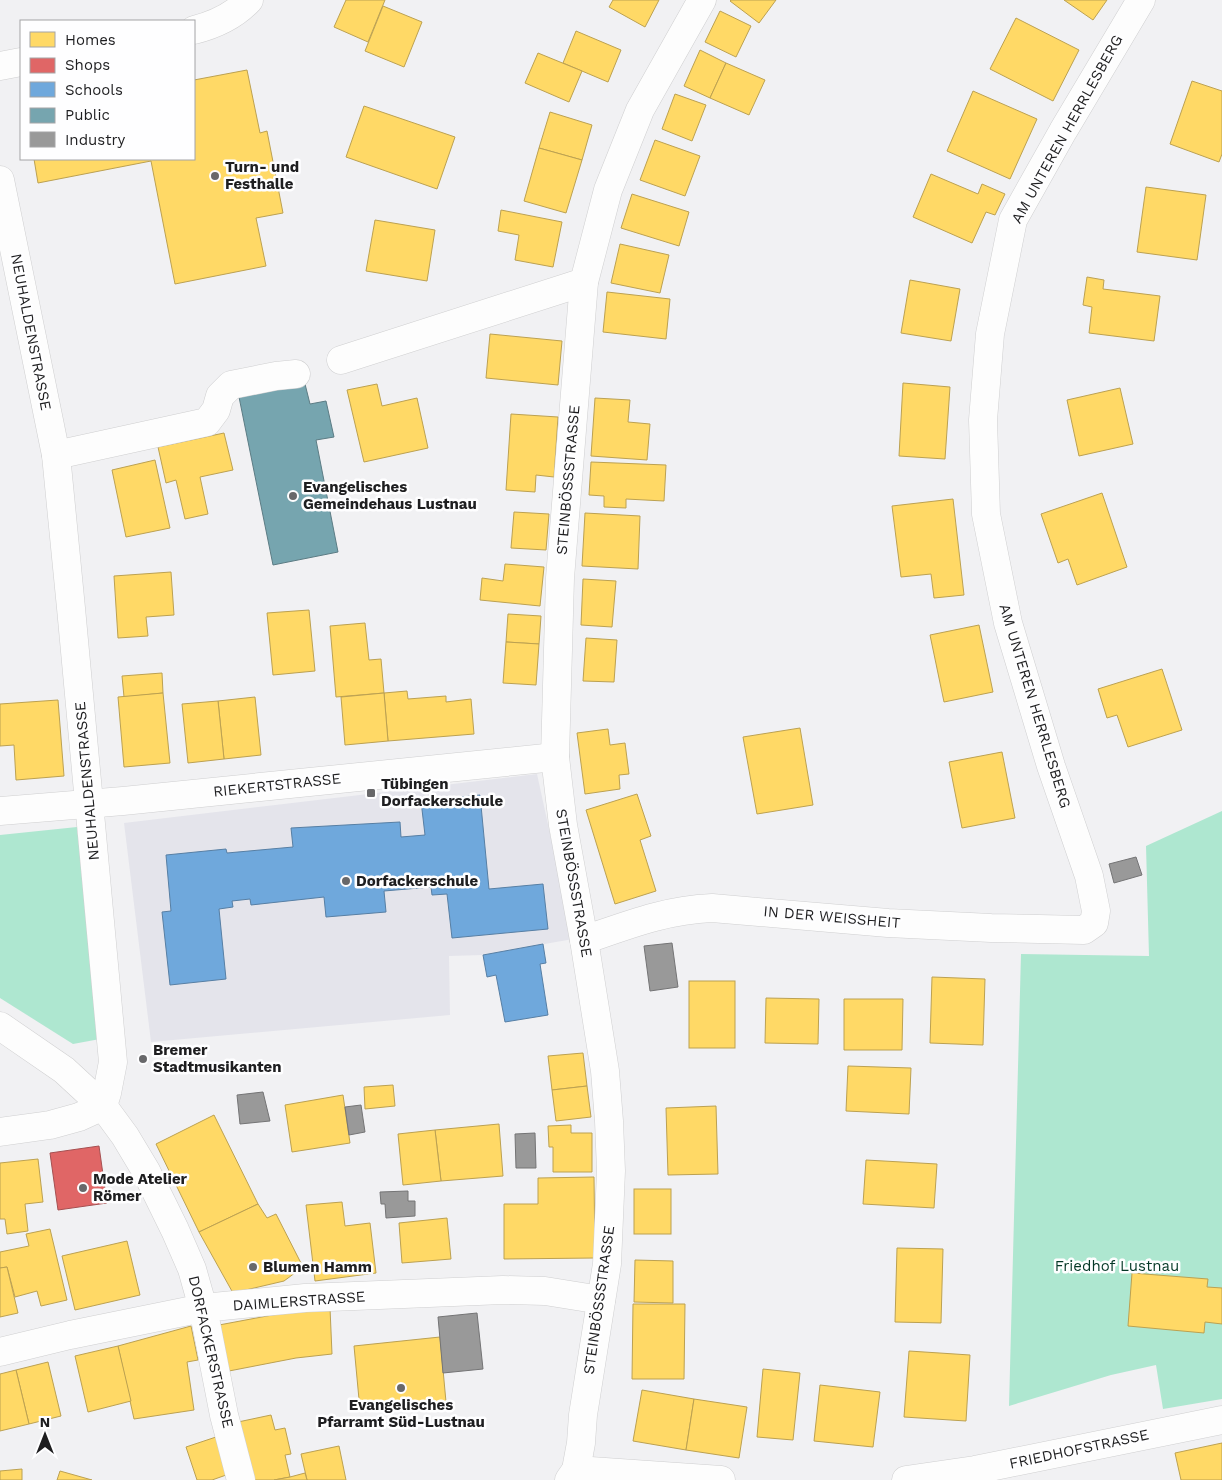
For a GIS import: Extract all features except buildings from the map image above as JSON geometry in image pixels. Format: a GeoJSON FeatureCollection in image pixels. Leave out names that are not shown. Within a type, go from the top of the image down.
{"type":"FeatureCollection","features":[{"type":"Feature","properties":{"kind":"street"},"geometry":{"type":"LineString","coordinates":[[195,30],[239,11],[249,0]]}},
{"type":"Feature","properties":{"kind":"street","name":"STEINBÖSSSTRASSE"},"geometry":{"type":"LineString","coordinates":[[572,1475],[607,1264],[611,1171],[605,1071],[563,825],[555,757],[555,690],[560,578],[584,282],[608,190],[640,110],[702,0]]}},
{"type":"Feature","properties":{"kind":"street","name":"AM UNTEREN HERRLESBERG"},"geometry":{"type":"LineString","coordinates":[[1084,930],[1094,923],[1096,911],[1089,876],[1051,766],[1008,623],[986,514],[983,420],[990,334],[1013,220],[1063,131],[1141,0]]}},
{"type":"Feature","properties":{"kind":"street"},"geometry":{"type":"LineString","coordinates":[[0,66],[20,62]]}},
{"type":"Feature","properties":{"kind":"street","name":"NEUHALDENSTRASSE"},"geometry":{"type":"LineString","coordinates":[[0,180],[56,455],[112,1062],[108,1093],[103,1106]]}},
{"type":"Feature","properties":{"kind":"street"},"geometry":{"type":"LineString","coordinates":[[341,360],[584,282]]}},
{"type":"Feature","properties":{"kind":"street"},"geometry":{"type":"LineString","coordinates":[[56,455],[207,422],[216,410],[220,396],[231,386],[276,376],[296,374]]}},
{"type":"Feature","properties":{"kind":"street","name":"RIEKERTSTRASSE"},"geometry":{"type":"LineString","coordinates":[[0,811],[88,804],[555,757]]}},
{"type":"Feature","properties":{"kind":"street","name":"IN DER WEISSHEIT"},"geometry":{"type":"LineString","coordinates":[[584,940],[659,914],[689,909],[712,908],[888,923],[1084,930]]}},
{"type":"Feature","properties":{"kind":"street","name":"DORFACKERSTRASSE"},"geometry":{"type":"LineString","coordinates":[[0,1026],[64,1070],[103,1106],[125,1136],[146,1171],[192,1269],[203,1308],[224,1415],[241,1480]]}},
{"type":"Feature","properties":{"kind":"street"},"geometry":{"type":"LineString","coordinates":[[0,1132],[50,1125],[79,1118],[103,1106]]}},
{"type":"Feature","properties":{"kind":"street","name":"DAIMLERSTRASSE"},"geometry":{"type":"LineString","coordinates":[[0,1352],[70,1335],[203,1308],[305,1298],[503,1290],[545,1291],[601,1300]]}},
{"type":"Feature","properties":{"kind":"street","name":"FRIEDHOFSTRASSE"},"geometry":{"type":"LineString","coordinates":[[906,1480],[993,1466],[1222,1420]]}},
{"type":"Feature","properties":{"kind":"street"},"geometry":{"type":"LineString","coordinates":[[572,1475],[720,1480]]}},
{"type":"Feature","properties":{"kind":"shaded area","name":"Dorfackerschule"},"geometry":{"type":"Polygon","coordinates":[[[537,774],[573,939],[483,955],[449,956],[450,1015],[151,1042],[124,823],[537,774]]]}},
{"type":"Feature","properties":{"kind":"green space","name":"Friedhof Lustnau"},"geometry":{"type":"Polygon","coordinates":[[[1222,811],[1222,1399],[1163,1409],[1156,1365],[1111,1375],[1009,1406],[1021,954],[1149,956],[1146,846],[1222,811]]]}},
{"type":"Feature","properties":{"kind":"green space"},"geometry":{"type":"Polygon","coordinates":[[[77,827],[100,1039],[73,1044],[0,998],[0,835],[77,827]]]}},
{"type":"Feature","properties":{"kind":"place","name":"Turn- und Festhalle"},"geometry":{"type":"Point","coordinates":[215,176]}},
{"type":"Feature","properties":{"kind":"place","name":"Evangelisches Gemeindehaus Lustnau"},"geometry":{"type":"Point","coordinates":[293,496]}},
{"type":"Feature","properties":{"kind":"place","name":"Tübingen Dorfackerschule"},"geometry":{"type":"Point","coordinates":[371,793]}},
{"type":"Feature","properties":{"kind":"place","name":"Dorfackerschule"},"geometry":{"type":"Point","coordinates":[346,881]}},
{"type":"Feature","properties":{"kind":"place","name":"Bremer Stadtmusikanten"},"geometry":{"type":"Point","coordinates":[143,1059]}},
{"type":"Feature","properties":{"kind":"place","name":"Mode Atelier Römer"},"geometry":{"type":"Point","coordinates":[83,1188]}},
{"type":"Feature","properties":{"kind":"place","name":"Blumen Hamm"},"geometry":{"type":"Point","coordinates":[253,1267]}},
{"type":"Feature","properties":{"kind":"place","name":"Evangelisches Pfarramt Süd-Lustnau"},"geometry":{"type":"Point","coordinates":[401,1388]}}]}
